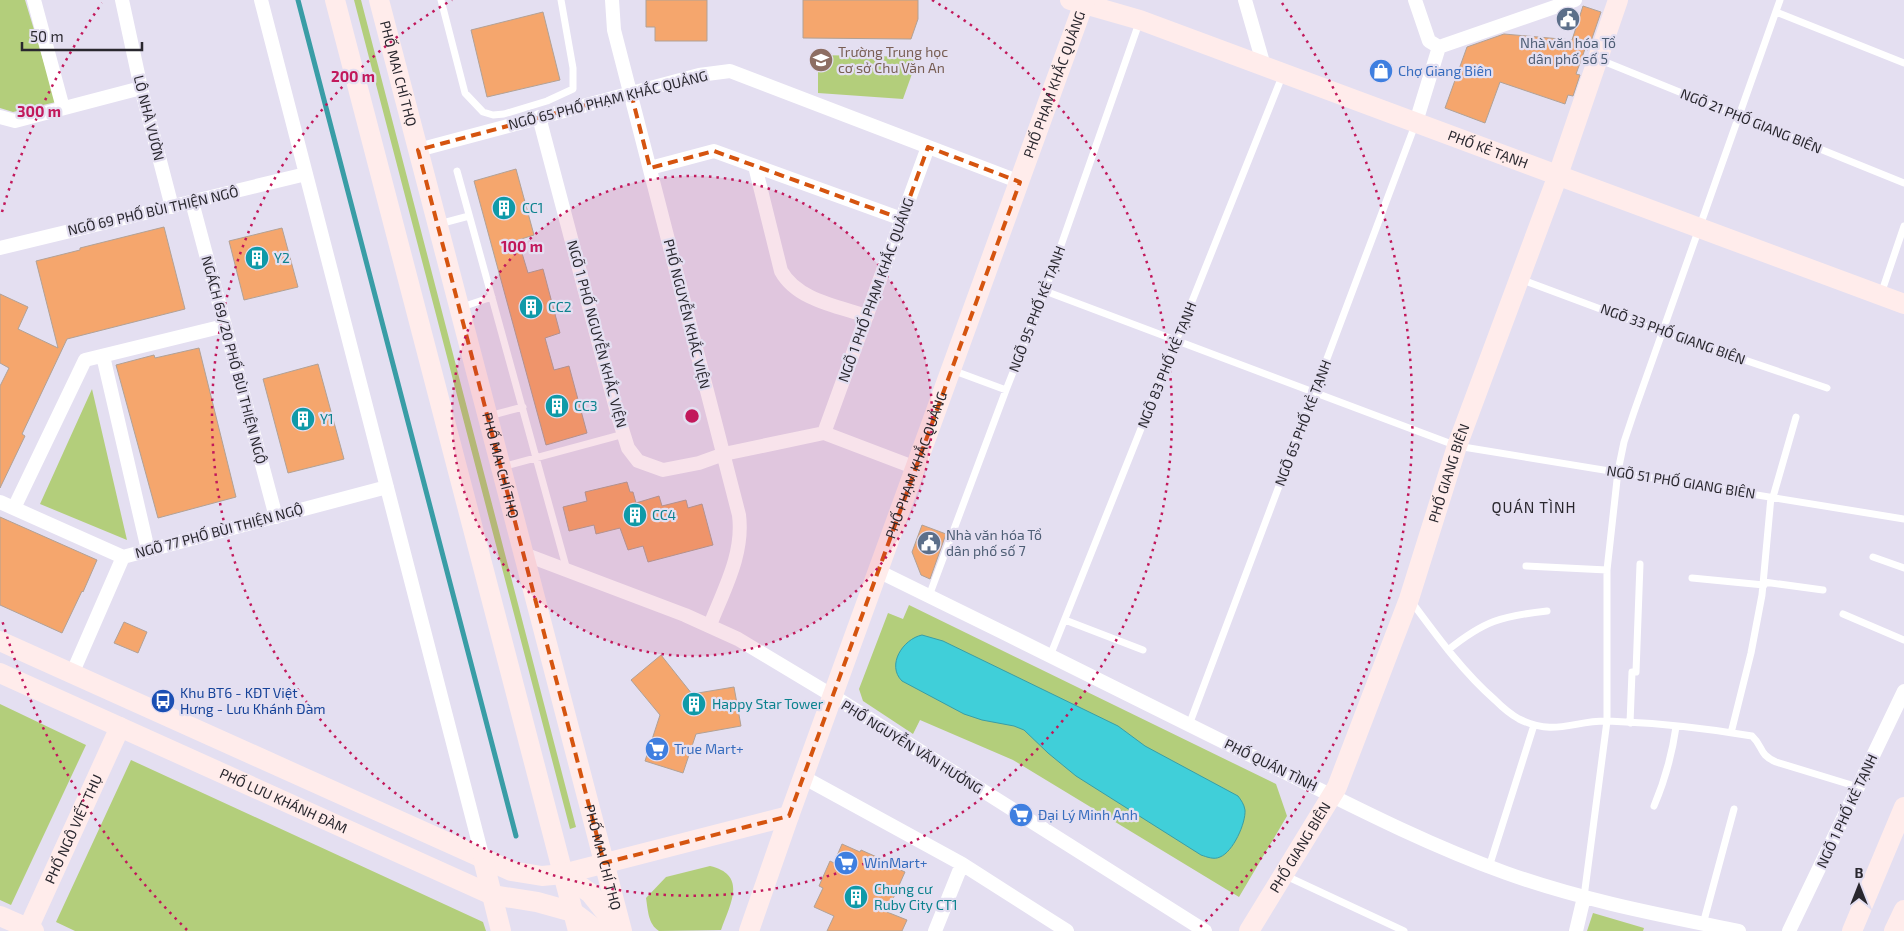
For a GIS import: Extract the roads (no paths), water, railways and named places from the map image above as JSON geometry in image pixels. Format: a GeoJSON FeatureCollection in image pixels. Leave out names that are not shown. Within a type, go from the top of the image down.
{"type":"FeatureCollection","features":[{"type":"Feature","properties":{"kind":"street"},"geometry":{"type":"LineString","coordinates":[[34,0],[63,108]]}},
{"type":"Feature","properties":{"kind":"street","name":"LÔ NHÀ VƯỜN"},"geometry":{"type":"LineString","coordinates":[[122,0],[141,88],[172,207]]}},
{"type":"Feature","properties":{"kind":"street"},"geometry":{"type":"LineString","coordinates":[[260,0],[502,931]]}},
{"type":"Feature","properties":{"kind":"street"},"geometry":{"type":"LineString","coordinates":[[335,0],[578,931]]}},
{"type":"Feature","properties":{"kind":"street","name":"PHỐ MAI CHÍ THỌ"},"geometry":{"type":"LineString","coordinates":[[379,0],[621,931]]}},
{"type":"Feature","properties":{"kind":"street","name":"PHỐ NGUYỄN KHẮC VIỆN"},"geometry":{"type":"LineString","coordinates":[[612,0],[614,30],[739,515],[740,542],[735,561],[710,625]]}},
{"type":"Feature","properties":{"kind":"street"},"geometry":{"type":"LineString","coordinates":[[1245,0],[1264,66]]}},
{"type":"Feature","properties":{"kind":"street"},"geometry":{"type":"LineString","coordinates":[[1415,0],[1429,41],[1439,47]]}},
{"type":"Feature","properties":{"kind":"street"},"geometry":{"type":"LineString","coordinates":[[1439,47],[1575,0]]}},
{"type":"Feature","properties":{"kind":"street","name":"PHỐ GIANG BIÊN"},"geometry":{"type":"LineString","coordinates":[[1250,931],[1333,796],[1409,599],[1457,446],[1558,175],[1618,0]]}},
{"type":"Feature","properties":{"kind":"street","name":"PHỐ KẺ TẠNH"},"geometry":{"type":"LineString","coordinates":[[1080,1],[1140,20],[1904,304]]}},
{"type":"Feature","properties":{"kind":"street","name":"PHỐ PHẠM KHẮC QUẢNG"},"geometry":{"type":"LineString","coordinates":[[749,931],[803,777],[1020,182],[1080,1]]}},
{"type":"Feature","properties":{"kind":"street"},"geometry":{"type":"LineString","coordinates":[[1416,122],[1439,47]]}},
{"type":"Feature","properties":{"kind":"street","name":"NGÕ 65 PHỐ PHẠM KHẮC QUẢNG"},"geometry":{"type":"LineString","coordinates":[[418,150],[699,75],[730,71],[1020,182]]}},
{"type":"Feature","properties":{"kind":"street"},"geometry":{"type":"LineString","coordinates":[[0,117],[14,121],[141,88]]}},
{"type":"Feature","properties":{"kind":"street","name":"NGÕ 1 PHỐ NGUYỄN KHẮC VIỆN"},"geometry":{"type":"LineString","coordinates":[[539,117],[628,448],[638,461],[663,470],[699,464],[724,454]]}},
{"type":"Feature","properties":{"kind":"street","name":"NGÕ 1 PHỐ PHẠM KHẮC QUẢNG"},"geometry":{"type":"LineString","coordinates":[[824,433],[928,147]]}},
{"type":"Feature","properties":{"kind":"street"},"geometry":{"type":"LineString","coordinates":[[650,168],[714,151],[902,219]]}},
{"type":"Feature","properties":{"kind":"street"},"geometry":{"type":"LineString","coordinates":[[755,166],[781,271],[788,283],[810,297],[867,316]]}},
{"type":"Feature","properties":{"kind":"street","name":"NGÕ 69 PHỐ BÙI THIỆN NGÔ"},"geometry":{"type":"LineString","coordinates":[[0,248],[306,174]]}},
{"type":"Feature","properties":{"kind":"street","name":"NGÁCH 69/20 PHỐ BÙI THIỆN NGỘ"},"geometry":{"type":"LineString","coordinates":[[192,202],[276,517]]}},
{"type":"Feature","properties":{"kind":"street"},"geometry":{"type":"LineString","coordinates":[[14,508],[85,360],[224,326]]}},
{"type":"Feature","properties":{"kind":"street"},"geometry":{"type":"LineString","coordinates":[[102,356],[148,550]]}},
{"type":"Feature","properties":{"kind":"street"},"geometry":{"type":"LineString","coordinates":[[724,454],[824,433],[916,468]]}},
{"type":"Feature","properties":{"kind":"street","name":"NGÕ 77 PHỐ BÙI THIỆN NGỘ"},"geometry":{"type":"LineString","coordinates":[[0,502],[123,557],[387,487]]}},
{"type":"Feature","properties":{"kind":"street","name":"PHỐ NGUYỄN VĂN HƯỞNG"},"geometry":{"type":"LineString","coordinates":[[524,554],[710,625],[738,639],[833,696],[1205,931]]}},
{"type":"Feature","properties":{"kind":"street"},"geometry":{"type":"LineString","coordinates":[[72,674],[123,557]]}},
{"type":"Feature","properties":{"kind":"street","name":"PHỐ QUÁN TÌNH"},"geometry":{"type":"LineString","coordinates":[[878,571],[1450,852],[1584,897],[1739,931]]}},
{"type":"Feature","properties":{"kind":"street","name":"PHỐ LƯU KHÁNH ĐÀM"},"geometry":{"type":"LineString","coordinates":[[0,641],[484,860],[516,872],[542,876],[563,874],[789,816]]}},
{"type":"Feature","properties":{"kind":"street","name":"PHỐ LƯU KHÁNH ĐÀM"},"geometry":{"type":"LineString","coordinates":[[0,673],[492,895],[537,902],[573,912]]}},
{"type":"Feature","properties":{"kind":"street","name":"NGÕ 1 PHỐ KẺ TẠNH"},"geometry":{"type":"LineString","coordinates":[[1789,931],[1904,690]]}},
{"type":"Feature","properties":{"kind":"street","name":"PHỐ NGÔ VIẾT THỤ"},"geometry":{"type":"LineString","coordinates":[[30,930],[120,727]]}},
{"type":"Feature","properties":{"kind":"street"},"geometry":{"type":"LineString","coordinates":[[803,777],[962,864],[1067,931]]}},
{"type":"Feature","properties":{"kind":"street"},"geometry":{"type":"LineString","coordinates":[[1852,931],[1904,807]]}},
{"type":"Feature","properties":{"kind":"street"},"geometry":{"type":"LineString","coordinates":[[573,912],[590,893],[604,863]]}},
{"type":"Feature","properties":{"kind":"street"},"geometry":{"type":"LineString","coordinates":[[935,931],[962,864]]}},
{"type":"Feature","properties":{"kind":"street"},"geometry":{"type":"LineString","coordinates":[[563,874],[590,893],[621,931]]}},
{"type":"Feature","properties":{"kind":"street"},"geometry":{"type":"LineString","coordinates":[[1576,931],[1584,897]]}},
{"type":"Feature","properties":{"kind":"street"},"geometry":{"type":"LineString","coordinates":[[1894,931],[1904,910]]}},
{"type":"Feature","properties":{"kind":"street"},"geometry":{"type":"LineString","coordinates":[[573,912],[598,931]]}},
{"type":"Feature","properties":{"kind":"street"},"geometry":{"type":"LineString","coordinates":[[0,916],[30,930]]}},
{"type":"Feature","properties":{"kind":"lane"},"geometry":{"type":"LineString","coordinates":[[441,0],[464,93],[484,112],[493,115],[504,114],[546,101],[573,89],[573,68],[561,0]]}},
{"type":"Feature","properties":{"kind":"lane"},"geometry":{"type":"LineString","coordinates":[[1584,897],[1607,721],[1607,570],[1618,471],[1627,434],[1662,332],[1780,0]]}},
{"type":"Feature","properties":{"kind":"lane"},"geometry":{"type":"LineString","coordinates":[[1776,12],[1904,63]]}},
{"type":"Feature","properties":{"kind":"lane","name":"NGÕ 95 PHỐ KẺ TẠNH"},"geometry":{"type":"LineString","coordinates":[[929,596],[1045,291],[1140,20]]}},
{"type":"Feature","properties":{"kind":"lane","name":"NGÕ 21 PHỐ GIANG BIÊN"},"geometry":{"type":"LineString","coordinates":[[1598,59],[1904,183]]}},
{"type":"Feature","properties":{"kind":"lane","name":"NGÕ 83 PHỐ KẺ TẠNH"},"geometry":{"type":"LineString","coordinates":[[1050,656],[1284,73]]}},
{"type":"Feature","properties":{"kind":"lane","name":"NGÕ 65 PHỐ KẺ TẠNH"},"geometry":{"type":"LineString","coordinates":[[1188,724],[1315,393],[1416,122]]}},
{"type":"Feature","properties":{"kind":"lane"},"geometry":{"type":"LineString","coordinates":[[457,171],[568,570]]}},
{"type":"Feature","properties":{"kind":"lane"},"geometry":{"type":"LineString","coordinates":[[438,225],[470,216]]}},
{"type":"Feature","properties":{"kind":"lane"},"geometry":{"type":"LineString","coordinates":[[1881,296],[1904,226]]}},
{"type":"Feature","properties":{"kind":"lane","name":"NGÕ 33 PHỐ GIANG BIÊN"},"geometry":{"type":"LineString","coordinates":[[1520,279],[1662,332],[1827,388]]}},
{"type":"Feature","properties":{"kind":"lane","name":"NGÕ 51 PHỐ GIANG BIÊN"},"geometry":{"type":"LineString","coordinates":[[1045,291],[1457,446],[1904,519]]}},
{"type":"Feature","properties":{"kind":"lane"},"geometry":{"type":"LineString","coordinates":[[460,308],[492,298]]}},
{"type":"Feature","properties":{"kind":"lane"},"geometry":{"type":"LineString","coordinates":[[952,370],[1006,390]]}},
{"type":"Feature","properties":{"kind":"lane"},"geometry":{"type":"LineString","coordinates":[[488,417],[523,407]]}},
{"type":"Feature","properties":{"kind":"lane"},"geometry":{"type":"LineString","coordinates":[[1731,732],[1751,653],[1764,584],[1772,497],[1796,417]]}},
{"type":"Feature","properties":{"kind":"lane"},"geometry":{"type":"LineString","coordinates":[[501,467],[624,434]]}},
{"type":"Feature","properties":{"kind":"lane"},"geometry":{"type":"LineString","coordinates":[[1873,557],[1904,568]]}},
{"type":"Feature","properties":{"kind":"lane"},"geometry":{"type":"LineString","coordinates":[[1630,723],[1632,672],[1636,672],[1640,564]]}},
{"type":"Feature","properties":{"kind":"lane"},"geometry":{"type":"LineString","coordinates":[[1526,566],[1607,570]]}},
{"type":"Feature","properties":{"kind":"lane"},"geometry":{"type":"LineString","coordinates":[[1692,578],[1823,590]]}},
{"type":"Feature","properties":{"kind":"lane"},"geometry":{"type":"LineString","coordinates":[[1409,599],[1470,676],[1518,719],[1553,728],[1607,721],[1731,732],[1752,736],[1759,742],[1761,751],[1766,758],[1858,787]]}},
{"type":"Feature","properties":{"kind":"lane"},"geometry":{"type":"LineString","coordinates":[[1448,650],[1494,620],[1547,611]]}},
{"type":"Feature","properties":{"kind":"lane"},"geometry":{"type":"LineString","coordinates":[[1843,614],[1904,640]]}},
{"type":"Feature","properties":{"kind":"lane"},"geometry":{"type":"LineString","coordinates":[[1065,620],[1143,650]]}},
{"type":"Feature","properties":{"kind":"lane"},"geometry":{"type":"LineString","coordinates":[[1490,867],[1534,724]]}},
{"type":"Feature","properties":{"kind":"lane"},"geometry":{"type":"LineString","coordinates":[[1654,806],[1672,755],[1676,727]]}},
{"type":"Feature","properties":{"kind":"lane"},"geometry":{"type":"LineString","coordinates":[[1703,924],[1734,809]]}},
{"type":"Feature","properties":{"kind":"lane"},"geometry":{"type":"LineString","coordinates":[[1284,875],[1404,931]]}},
{"type":"Feature","properties":{"kind":"water"},"geometry":{"type":"Polygon","coordinates":[[[922,635],[943,641],[1118,726],[1145,746],[1238,796],[1244,806],[1245,816],[1238,836],[1230,849],[1218,858],[1201,855],[1076,776],[1024,730],[964,714],[902,681],[897,675],[896,660],[903,647],[915,637],[922,635]]]}},
{"type":"Feature","properties":{"kind":"waterway"},"geometry":{"type":"LineString","coordinates":[[298,0],[516,836]]}},
{"type":"Feature","properties":{"kind":"place","name":"Nhà văn hóa Tổ dân phố số 5"},"geometry":{"type":"Point","coordinates":[1568,19]}},
{"type":"Feature","properties":{"kind":"place","name":"Trường Trung học cơ sở Chu Văn An"},"geometry":{"type":"Point","coordinates":[821,60]}},
{"type":"Feature","properties":{"kind":"place","name":"Chợ Giang Biên"},"geometry":{"type":"Point","coordinates":[1381,71]}},
{"type":"Feature","properties":{"kind":"place","name":"CC1"},"geometry":{"type":"Point","coordinates":[504,208]}},
{"type":"Feature","properties":{"kind":"place","name":"Y2"},"geometry":{"type":"Point","coordinates":[257,258]}},
{"type":"Feature","properties":{"kind":"place","name":"CC2"},"geometry":{"type":"Point","coordinates":[531,307]}},
{"type":"Feature","properties":{"kind":"place","name":"CC3"},"geometry":{"type":"Point","coordinates":[557,406]}},
{"type":"Feature","properties":{"kind":"place","name":"Y1"},"geometry":{"type":"Point","coordinates":[303,419]}},
{"type":"Feature","properties":{"kind":"place","name":"CC4"},"geometry":{"type":"Point","coordinates":[635,515]}},
{"type":"Feature","properties":{"kind":"place","name":"Nhà văn hóa Tổ dân phố số 7"},"geometry":{"type":"Point","coordinates":[929,543]}},
{"type":"Feature","properties":{"kind":"place","name":"Khu BT6 - KĐT Việt Hưng - Lưu Khánh Đàm"},"geometry":{"type":"Point","coordinates":[163,701]}},
{"type":"Feature","properties":{"kind":"place","name":"Happy Star Tower"},"geometry":{"type":"Point","coordinates":[694,704]}},
{"type":"Feature","properties":{"kind":"place","name":"True Mart+"},"geometry":{"type":"Point","coordinates":[657,749]}},
{"type":"Feature","properties":{"kind":"place","name":"Đại Lý Minh Anh"},"geometry":{"type":"Point","coordinates":[1021,815]}},
{"type":"Feature","properties":{"kind":"place","name":"WinMart+"},"geometry":{"type":"Point","coordinates":[846,863]}},
{"type":"Feature","properties":{"kind":"place","name":"Chung cư Ruby City CT1"},"geometry":{"type":"Point","coordinates":[856,897]}},
{"type":"Feature","properties":{"kind":"district","name":"QUÁN TÌNH"},"geometry":{"type":"Point","coordinates":[1534,508]}}]}
